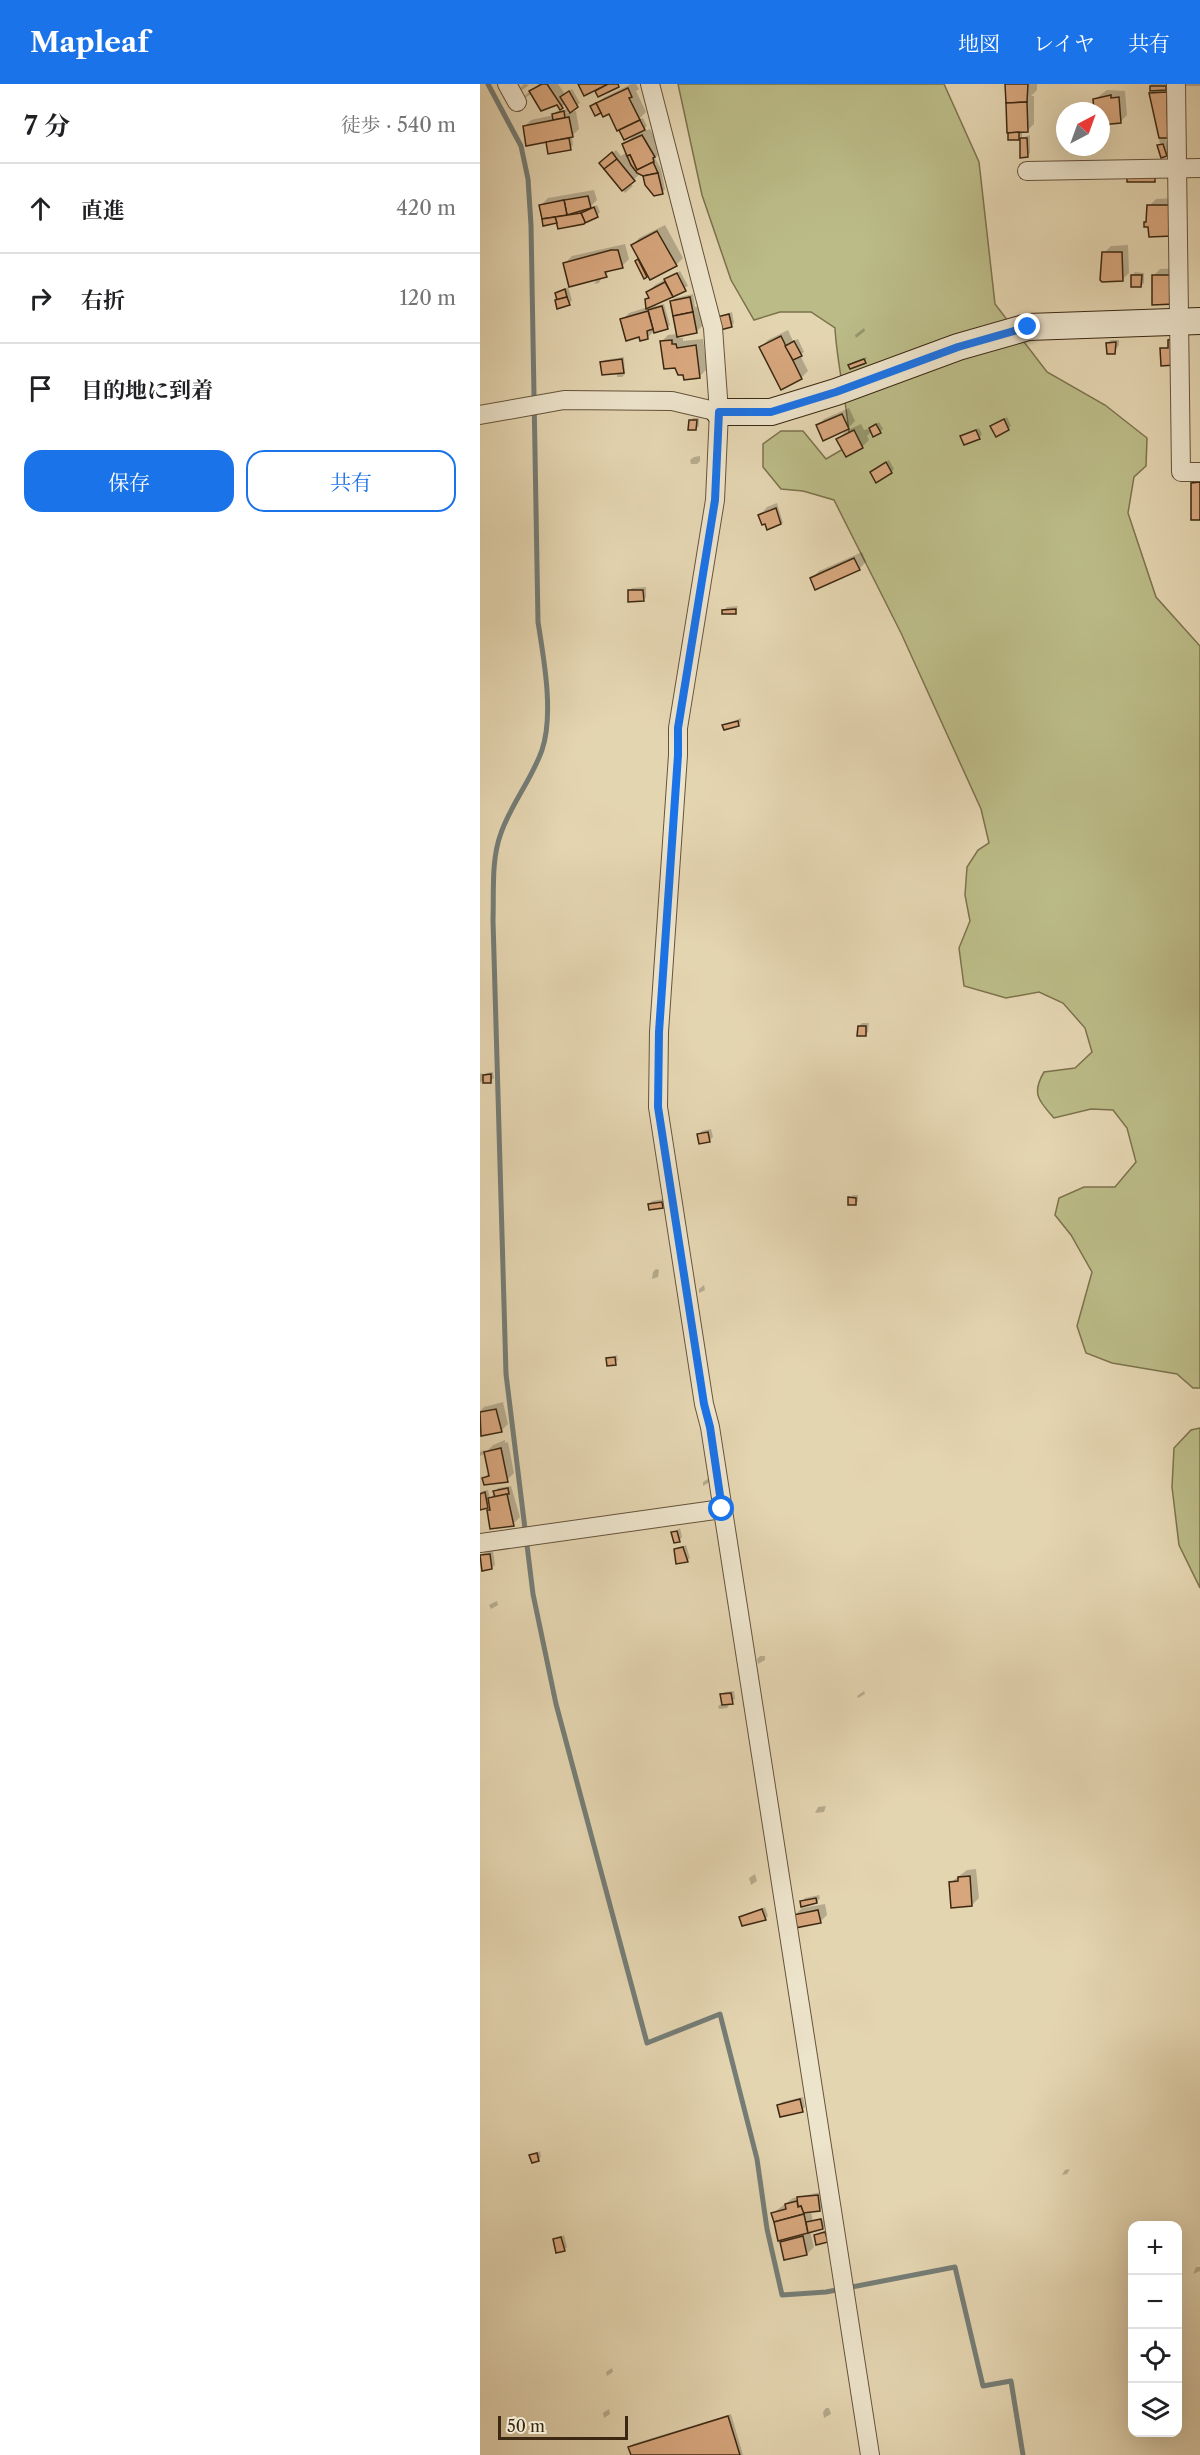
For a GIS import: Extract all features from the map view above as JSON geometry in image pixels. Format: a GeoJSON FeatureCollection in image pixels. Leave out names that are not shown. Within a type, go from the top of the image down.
{"type":"FeatureCollection","features":[{"type":"Feature","properties":{"kind":"street"},"geometry":{"type":"LineString","coordinates":[[507,84],[517,102]]}},
{"type":"Feature","properties":{"kind":"street"},"geometry":{"type":"LineString","coordinates":[[650,84],[712,328],[719,412],[715,500],[678,728],[659,1032],[658,1107],[870,2455]]}},
{"type":"Feature","properties":{"kind":"street"},"geometry":{"type":"LineString","coordinates":[[1176,84],[1177,169],[1190,321],[1181,472],[1200,472]]}},
{"type":"Feature","properties":{"kind":"street"},"geometry":{"type":"LineString","coordinates":[[1028,171],[1200,168]]}},
{"type":"Feature","properties":{"kind":"street"},"geometry":{"type":"LineString","coordinates":[[480,415],[564,400],[672,401],[719,412],[771,412],[836,392],[958,347],[1028,327],[1190,321]]}},
{"type":"Feature","properties":{"kind":"street"},"geometry":{"type":"LineString","coordinates":[[480,1543],[722,1509]]}},
{"type":"Feature","properties":{"kind":"green space"},"geometry":{"type":"Polygon","coordinates":[[[678,84],[944,84],[979,162],[995,304],[1047,372],[1105,405],[1147,438],[1146,466],[1134,477],[1128,513],[1156,597],[1200,646],[1200,1388],[1193,1388],[1177,1374],[1112,1363],[1086,1353],[1077,1326],[1092,1272],[1071,1235],[1055,1215],[1059,1198],[1084,1187],[1115,1187],[1136,1162],[1127,1128],[1113,1110],[1091,1109],[1054,1118],[1038,1097],[1038,1086],[1044,1072],[1075,1068],[1092,1052],[1085,1028],[1063,1003],[1039,992],[1006,998],[964,986],[959,948],[970,921],[965,895],[967,867],[978,850],[989,843],[981,809],[901,633],[834,500],[803,491],[781,489],[763,467],[763,444],[781,431],[803,431],[826,459],[850,445],[835,328],[811,312],[780,312],[754,320],[731,280],[702,195],[678,84]]]}},
{"type":"Feature","properties":{"kind":"green space"},"geometry":{"type":"Polygon","coordinates":[[[1200,1428],[1200,1588],[1179,1545],[1172,1487],[1174,1448],[1191,1430],[1200,1428]]]}},
{"type":"Feature","properties":{"kind":"building"},"geometry":{"type":"Polygon","coordinates":[[[542,84],[547,84],[563,108],[560,110],[557,105],[541,111],[529,91],[542,84]]]}},
{"type":"Feature","properties":{"kind":"building"},"geometry":{"type":"Polygon","coordinates":[[[578,84],[608,84],[584,96],[578,84]]]}},
{"type":"Feature","properties":{"kind":"building"},"geometry":{"type":"Polygon","coordinates":[[[608,84],[618,84],[619,87],[598,97],[595,91],[608,84]]]}},
{"type":"Feature","properties":{"kind":"building"},"geometry":{"type":"Polygon","coordinates":[[[1005,84],[1028,84],[1027,102],[1006,103],[1005,84]]]}},
{"type":"Feature","properties":{"kind":"building"},"geometry":{"type":"Polygon","coordinates":[[[1150,86],[1166,86],[1166,90],[1150,91],[1150,86]]]}},
{"type":"Feature","properties":{"kind":"building"},"geometry":{"type":"Polygon","coordinates":[[[628,88],[632,97],[629,98],[640,120],[617,131],[609,114],[603,117],[596,103],[628,88]]]}},
{"type":"Feature","properties":{"kind":"building"},"geometry":{"type":"Polygon","coordinates":[[[569,91],[578,107],[570,113],[560,97],[569,91]]]}},
{"type":"Feature","properties":{"kind":"building"},"geometry":{"type":"Polygon","coordinates":[[[1167,92],[1168,138],[1159,138],[1149,93],[1167,92]]]}},
{"type":"Feature","properties":{"kind":"building"},"geometry":{"type":"Polygon","coordinates":[[[1111,95],[1111,98],[1119,97],[1121,123],[1110,124],[1110,102],[1093,102],[1093,99],[1111,95]]]}},
{"type":"Feature","properties":{"kind":"building"},"geometry":{"type":"Polygon","coordinates":[[[1027,102],[1028,132],[1007,133],[1006,103],[1027,102]]]}},
{"type":"Feature","properties":{"kind":"building"},"geometry":{"type":"Polygon","coordinates":[[[596,103],[601,113],[595,116],[590,106],[596,103]]]}},
{"type":"Feature","properties":{"kind":"building"},"geometry":{"type":"Polygon","coordinates":[[[564,111],[565,118],[553,120],[552,114],[564,111]]]}},
{"type":"Feature","properties":{"kind":"building"},"geometry":{"type":"Polygon","coordinates":[[[569,117],[573,137],[526,146],[523,126],[569,117]]]}},
{"type":"Feature","properties":{"kind":"building"},"geometry":{"type":"Polygon","coordinates":[[[640,120],[645,130],[624,140],[619,130],[640,120]]]}},
{"type":"Feature","properties":{"kind":"building"},"geometry":{"type":"Polygon","coordinates":[[[1019,132],[1019,140],[1008,140],[1008,133],[1019,132]]]}},
{"type":"Feature","properties":{"kind":"building"},"geometry":{"type":"Polygon","coordinates":[[[642,135],[655,157],[654,162],[637,170],[622,144],[642,135]]]}},
{"type":"Feature","properties":{"kind":"building"},"geometry":{"type":"Polygon","coordinates":[[[569,138],[571,150],[548,154],[546,142],[569,138]]]}},
{"type":"Feature","properties":{"kind":"building"},"geometry":{"type":"Polygon","coordinates":[[[1020,138],[1027,138],[1028,157],[1020,158],[1020,138]]]}},
{"type":"Feature","properties":{"kind":"building"},"geometry":{"type":"Polygon","coordinates":[[[1163,144],[1167,156],[1161,158],[1157,145],[1163,144]]]}},
{"type":"Feature","properties":{"kind":"building"},"geometry":{"type":"Polygon","coordinates":[[[612,152],[617,159],[604,169],[599,163],[612,152]]]}},
{"type":"Feature","properties":{"kind":"building"},"geometry":{"type":"Polygon","coordinates":[[[630,155],[637,170],[653,162],[658,173],[643,176],[637,173],[627,156],[630,155]]]}},
{"type":"Feature","properties":{"kind":"building"},"geometry":{"type":"Polygon","coordinates":[[[617,159],[635,181],[622,191],[604,169],[617,159]]]}},
{"type":"Feature","properties":{"kind":"building"},"geometry":{"type":"Polygon","coordinates":[[[658,173],[663,194],[654,196],[645,185],[643,176],[658,173]]]}},
{"type":"Feature","properties":{"kind":"building"},"geometry":{"type":"Polygon","coordinates":[[[1127,176],[1155,176],[1155,182],[1127,182],[1127,176]]]}},
{"type":"Feature","properties":{"kind":"building"},"geometry":{"type":"Polygon","coordinates":[[[588,196],[591,208],[567,215],[564,200],[588,196]]]}},
{"type":"Feature","properties":{"kind":"building"},"geometry":{"type":"Polygon","coordinates":[[[564,200],[567,215],[542,219],[539,205],[564,200]]]}},
{"type":"Feature","properties":{"kind":"building"},"geometry":{"type":"Polygon","coordinates":[[[1147,205],[1169,205],[1172,236],[1149,237],[1148,227],[1144,227],[1147,205]]]}},
{"type":"Feature","properties":{"kind":"building"},"geometry":{"type":"Polygon","coordinates":[[[594,207],[598,217],[585,223],[581,213],[594,207]]]}},
{"type":"Feature","properties":{"kind":"building"},"geometry":{"type":"Polygon","coordinates":[[[581,213],[584,224],[558,229],[555,217],[581,213]]]}},
{"type":"Feature","properties":{"kind":"building"},"geometry":{"type":"Polygon","coordinates":[[[555,217],[557,223],[543,226],[542,219],[555,217]]]}},
{"type":"Feature","properties":{"kind":"building"},"geometry":{"type":"Polygon","coordinates":[[[657,231],[677,266],[650,280],[631,245],[657,231]]]}},
{"type":"Feature","properties":{"kind":"building"},"geometry":{"type":"Polygon","coordinates":[[[618,250],[623,268],[605,272],[607,277],[569,287],[563,263],[618,250]]]}},
{"type":"Feature","properties":{"kind":"building"},"geometry":{"type":"Polygon","coordinates":[[[1102,252],[1122,252],[1123,281],[1102,282],[1100,280],[1102,252]]]}},
{"type":"Feature","properties":{"kind":"building"},"geometry":{"type":"Polygon","coordinates":[[[638,259],[647,277],[644,279],[635,261],[638,259]]]}},
{"type":"Feature","properties":{"kind":"building"},"geometry":{"type":"Polygon","coordinates":[[[677,273],[686,291],[673,297],[664,279],[677,273]]]}},
{"type":"Feature","properties":{"kind":"building"},"geometry":{"type":"Polygon","coordinates":[[[1131,275],[1142,275],[1141,287],[1131,287],[1131,275]]]}},
{"type":"Feature","properties":{"kind":"building"},"geometry":{"type":"Polygon","coordinates":[[[1152,275],[1173,275],[1174,304],[1152,305],[1152,275]]]}},
{"type":"Feature","properties":{"kind":"building"},"geometry":{"type":"Polygon","coordinates":[[[665,282],[673,297],[646,309],[645,299],[649,298],[646,292],[665,282]]]}},
{"type":"Feature","properties":{"kind":"building"},"geometry":{"type":"Polygon","coordinates":[[[565,289],[567,297],[557,300],[555,293],[565,289]]]}},
{"type":"Feature","properties":{"kind":"building"},"geometry":{"type":"Polygon","coordinates":[[[567,297],[570,305],[557,309],[555,300],[567,297]]]}},
{"type":"Feature","properties":{"kind":"building"},"geometry":{"type":"Polygon","coordinates":[[[690,297],[693,312],[673,316],[670,301],[690,297]]]}},
{"type":"Feature","properties":{"kind":"building"},"geometry":{"type":"Polygon","coordinates":[[[662,306],[668,329],[654,333],[648,310],[662,306]]]}},
{"type":"Feature","properties":{"kind":"building"},"geometry":{"type":"Polygon","coordinates":[[[648,311],[653,329],[647,331],[648,339],[640,341],[639,337],[626,341],[620,319],[648,311]]]}},
{"type":"Feature","properties":{"kind":"building"},"geometry":{"type":"Polygon","coordinates":[[[693,312],[697,333],[677,337],[673,316],[693,312]]]}},
{"type":"Feature","properties":{"kind":"building"},"geometry":{"type":"Polygon","coordinates":[[[729,314],[732,327],[720,330],[717,317],[729,314]]]}},
{"type":"Feature","properties":{"kind":"building"},"geometry":{"type":"Polygon","coordinates":[[[781,336],[802,379],[781,390],[759,347],[781,336]]]}},
{"type":"Feature","properties":{"kind":"building"},"geometry":{"type":"Polygon","coordinates":[[[1174,339],[1175,365],[1161,366],[1160,348],[1168,348],[1168,340],[1174,339]]]}},
{"type":"Feature","properties":{"kind":"building"},"geometry":{"type":"Polygon","coordinates":[[[672,340],[672,344],[676,344],[677,348],[696,345],[700,378],[684,380],[683,375],[678,375],[675,368],[664,369],[660,341],[672,340]]]}},
{"type":"Feature","properties":{"kind":"building"},"geometry":{"type":"Polygon","coordinates":[[[794,341],[802,356],[793,360],[785,346],[794,341]]]}},
{"type":"Feature","properties":{"kind":"building"},"geometry":{"type":"Polygon","coordinates":[[[1116,342],[1115,354],[1107,354],[1106,343],[1116,342]]]}},
{"type":"Feature","properties":{"kind":"building"},"geometry":{"type":"Polygon","coordinates":[[[622,359],[624,373],[602,375],[600,362],[622,359]]]}},
{"type":"Feature","properties":{"kind":"building"},"geometry":{"type":"Polygon","coordinates":[[[864,359],[866,363],[850,369],[848,365],[864,359]]]}},
{"type":"Feature","properties":{"kind":"building"},"geometry":{"type":"Polygon","coordinates":[[[842,414],[849,429],[823,441],[816,425],[842,414]]]}},
{"type":"Feature","properties":{"kind":"building"},"geometry":{"type":"Polygon","coordinates":[[[1004,419],[1009,430],[996,437],[990,426],[1004,419]]]}},
{"type":"Feature","properties":{"kind":"building"},"geometry":{"type":"Polygon","coordinates":[[[689,420],[697,420],[696,430],[688,430],[689,420]]]}},
{"type":"Feature","properties":{"kind":"building"},"geometry":{"type":"Polygon","coordinates":[[[876,424],[881,433],[873,437],[869,428],[876,424]]]}},
{"type":"Feature","properties":{"kind":"building"},"geometry":{"type":"Polygon","coordinates":[[[854,430],[863,448],[846,457],[836,439],[854,430]]]}},
{"type":"Feature","properties":{"kind":"building"},"geometry":{"type":"Polygon","coordinates":[[[976,430],[980,439],[964,445],[960,436],[976,430]]]}},
{"type":"Feature","properties":{"kind":"building"},"geometry":{"type":"Polygon","coordinates":[[[886,462],[892,473],[876,483],[870,472],[886,462]]]}},
{"type":"Feature","properties":{"kind":"building"},"geometry":{"type":"Polygon","coordinates":[[[1200,482],[1200,520],[1191,520],[1191,483],[1200,482]]]}},
{"type":"Feature","properties":{"kind":"building"},"geometry":{"type":"Polygon","coordinates":[[[776,508],[781,524],[767,530],[758,515],[776,508]]]}},
{"type":"Feature","properties":{"kind":"building"},"geometry":{"type":"Polygon","coordinates":[[[854,558],[860,570],[815,590],[810,578],[854,558]]]}},
{"type":"Feature","properties":{"kind":"building"},"geometry":{"type":"Polygon","coordinates":[[[628,590],[643,590],[644,601],[628,602],[628,590]]]}},
{"type":"Feature","properties":{"kind":"building"},"geometry":{"type":"Polygon","coordinates":[[[736,609],[736,614],[722,614],[722,610],[736,609]]]}},
{"type":"Feature","properties":{"kind":"building"},"geometry":{"type":"Polygon","coordinates":[[[738,721],[739,726],[724,730],[722,725],[738,721]]]}},
{"type":"Feature","properties":{"kind":"building"},"geometry":{"type":"Polygon","coordinates":[[[858,1026],[866,1026],[866,1036],[857,1036],[858,1026]]]}},
{"type":"Feature","properties":{"kind":"building"},"geometry":{"type":"Polygon","coordinates":[[[491,1074],[491,1083],[483,1083],[483,1075],[491,1074]]]}},
{"type":"Feature","properties":{"kind":"building"},"geometry":{"type":"Polygon","coordinates":[[[708,1132],[710,1142],[699,1144],[697,1134],[708,1132]]]}},
{"type":"Feature","properties":{"kind":"building"},"geometry":{"type":"Polygon","coordinates":[[[848,1197],[856,1198],[856,1205],[848,1205],[848,1197]]]}},
{"type":"Feature","properties":{"kind":"building"},"geometry":{"type":"Polygon","coordinates":[[[662,1202],[663,1208],[649,1210],[648,1204],[662,1202]]]}},
{"type":"Feature","properties":{"kind":"building"},"geometry":{"type":"Polygon","coordinates":[[[615,1357],[616,1365],[607,1366],[606,1358],[615,1357]]]}},
{"type":"Feature","properties":{"kind":"building"},"geometry":{"type":"Polygon","coordinates":[[[496,1409],[502,1432],[481,1436],[480,1412],[496,1409]]]}},
{"type":"Feature","properties":{"kind":"building"},"geometry":{"type":"Polygon","coordinates":[[[501,1448],[508,1482],[484,1485],[482,1478],[489,1476],[484,1452],[501,1448]]]}},
{"type":"Feature","properties":{"kind":"building"},"geometry":{"type":"Polygon","coordinates":[[[508,1488],[509,1494],[495,1497],[493,1491],[508,1488]]]}},
{"type":"Feature","properties":{"kind":"building"},"geometry":{"type":"Polygon","coordinates":[[[485,1492],[488,1508],[480,1510],[480,1494],[485,1492]]]}},
{"type":"Feature","properties":{"kind":"building"},"geometry":{"type":"Polygon","coordinates":[[[507,1494],[514,1526],[490,1529],[488,1498],[507,1494]]]}},
{"type":"Feature","properties":{"kind":"building"},"geometry":{"type":"Polygon","coordinates":[[[677,1531],[680,1542],[674,1543],[671,1532],[677,1531]]]}},
{"type":"Feature","properties":{"kind":"building"},"geometry":{"type":"Polygon","coordinates":[[[683,1547],[688,1562],[676,1564],[674,1549],[683,1547]]]}},
{"type":"Feature","properties":{"kind":"building"},"geometry":{"type":"Polygon","coordinates":[[[490,1554],[492,1569],[482,1571],[480,1555],[490,1554]]]}},
{"type":"Feature","properties":{"kind":"building"},"geometry":{"type":"Polygon","coordinates":[[[731,1693],[733,1704],[722,1705],[720,1694],[731,1693]]]}},
{"type":"Feature","properties":{"kind":"building"},"geometry":{"type":"Polygon","coordinates":[[[970,1876],[972,1906],[951,1908],[949,1882],[958,1881],[958,1877],[970,1876]]]}},
{"type":"Feature","properties":{"kind":"building"},"geometry":{"type":"Polygon","coordinates":[[[816,1898],[817,1903],[801,1907],[800,1901],[816,1898]]]}},
{"type":"Feature","properties":{"kind":"building"},"geometry":{"type":"Polygon","coordinates":[[[762,1909],[766,1920],[742,1926],[739,1917],[762,1909]]]}},
{"type":"Feature","properties":{"kind":"building"},"geometry":{"type":"Polygon","coordinates":[[[818,1910],[821,1923],[795,1928],[793,1915],[818,1910]]]}},
{"type":"Feature","properties":{"kind":"building"},"geometry":{"type":"Polygon","coordinates":[[[800,2099],[803,2112],[780,2117],[777,2105],[800,2099]]]}},
{"type":"Feature","properties":{"kind":"building"},"geometry":{"type":"Polygon","coordinates":[[[537,2153],[539,2161],[532,2163],[529,2155],[537,2153]]]}},
{"type":"Feature","properties":{"kind":"building"},"geometry":{"type":"Polygon","coordinates":[[[818,2195],[820,2211],[803,2213],[801,2206],[798,2207],[797,2197],[818,2195]]]}},
{"type":"Feature","properties":{"kind":"building"},"geometry":{"type":"Polygon","coordinates":[[[797,2201],[798,2207],[801,2206],[804,2214],[774,2222],[771,2213],[786,2209],[785,2204],[797,2201]]]}},
{"type":"Feature","properties":{"kind":"building"},"geometry":{"type":"Polygon","coordinates":[[[804,2214],[808,2233],[778,2241],[774,2222],[804,2214]]]}},
{"type":"Feature","properties":{"kind":"building"},"geometry":{"type":"Polygon","coordinates":[[[821,2219],[823,2229],[808,2233],[806,2222],[821,2219]]]}},
{"type":"Feature","properties":{"kind":"building"},"geometry":{"type":"Polygon","coordinates":[[[825,2232],[828,2242],[816,2245],[814,2235],[825,2232]]]}},
{"type":"Feature","properties":{"kind":"building"},"geometry":{"type":"Polygon","coordinates":[[[803,2236],[807,2255],[784,2260],[780,2242],[803,2236]]]}},
{"type":"Feature","properties":{"kind":"building"},"geometry":{"type":"Polygon","coordinates":[[[561,2237],[565,2251],[556,2253],[553,2239],[561,2237]]]}},
{"type":"Feature","properties":{"kind":"building"},"geometry":{"type":"Polygon","coordinates":[[[728,2416],[740,2455],[631,2455],[628,2447],[728,2416]]]}},
{"type":"Feature","properties":{"kind":"waterway"},"geometry":{"type":"LineString","coordinates":[[488,84],[521,146],[528,179],[531,225],[538,622],[548,704],[546,736],[542,750],[510,812],[498,843],[494,876],[493,920],[506,1374],[533,1594],[556,1704],[647,2043],[720,2014],[757,2159],[767,2229],[782,2295],[826,2292],[955,2267],[983,2386],[1011,2381],[1023,2455]]}},
{"type":"Feature","properties":{"kind":"route"},"geometry":{"type":"LineString","coordinates":[[722,1509],[658,1107],[659,1032],[678,728],[715,500],[719,412],[771,412],[836,392],[958,347],[1028,327]]}}]}
